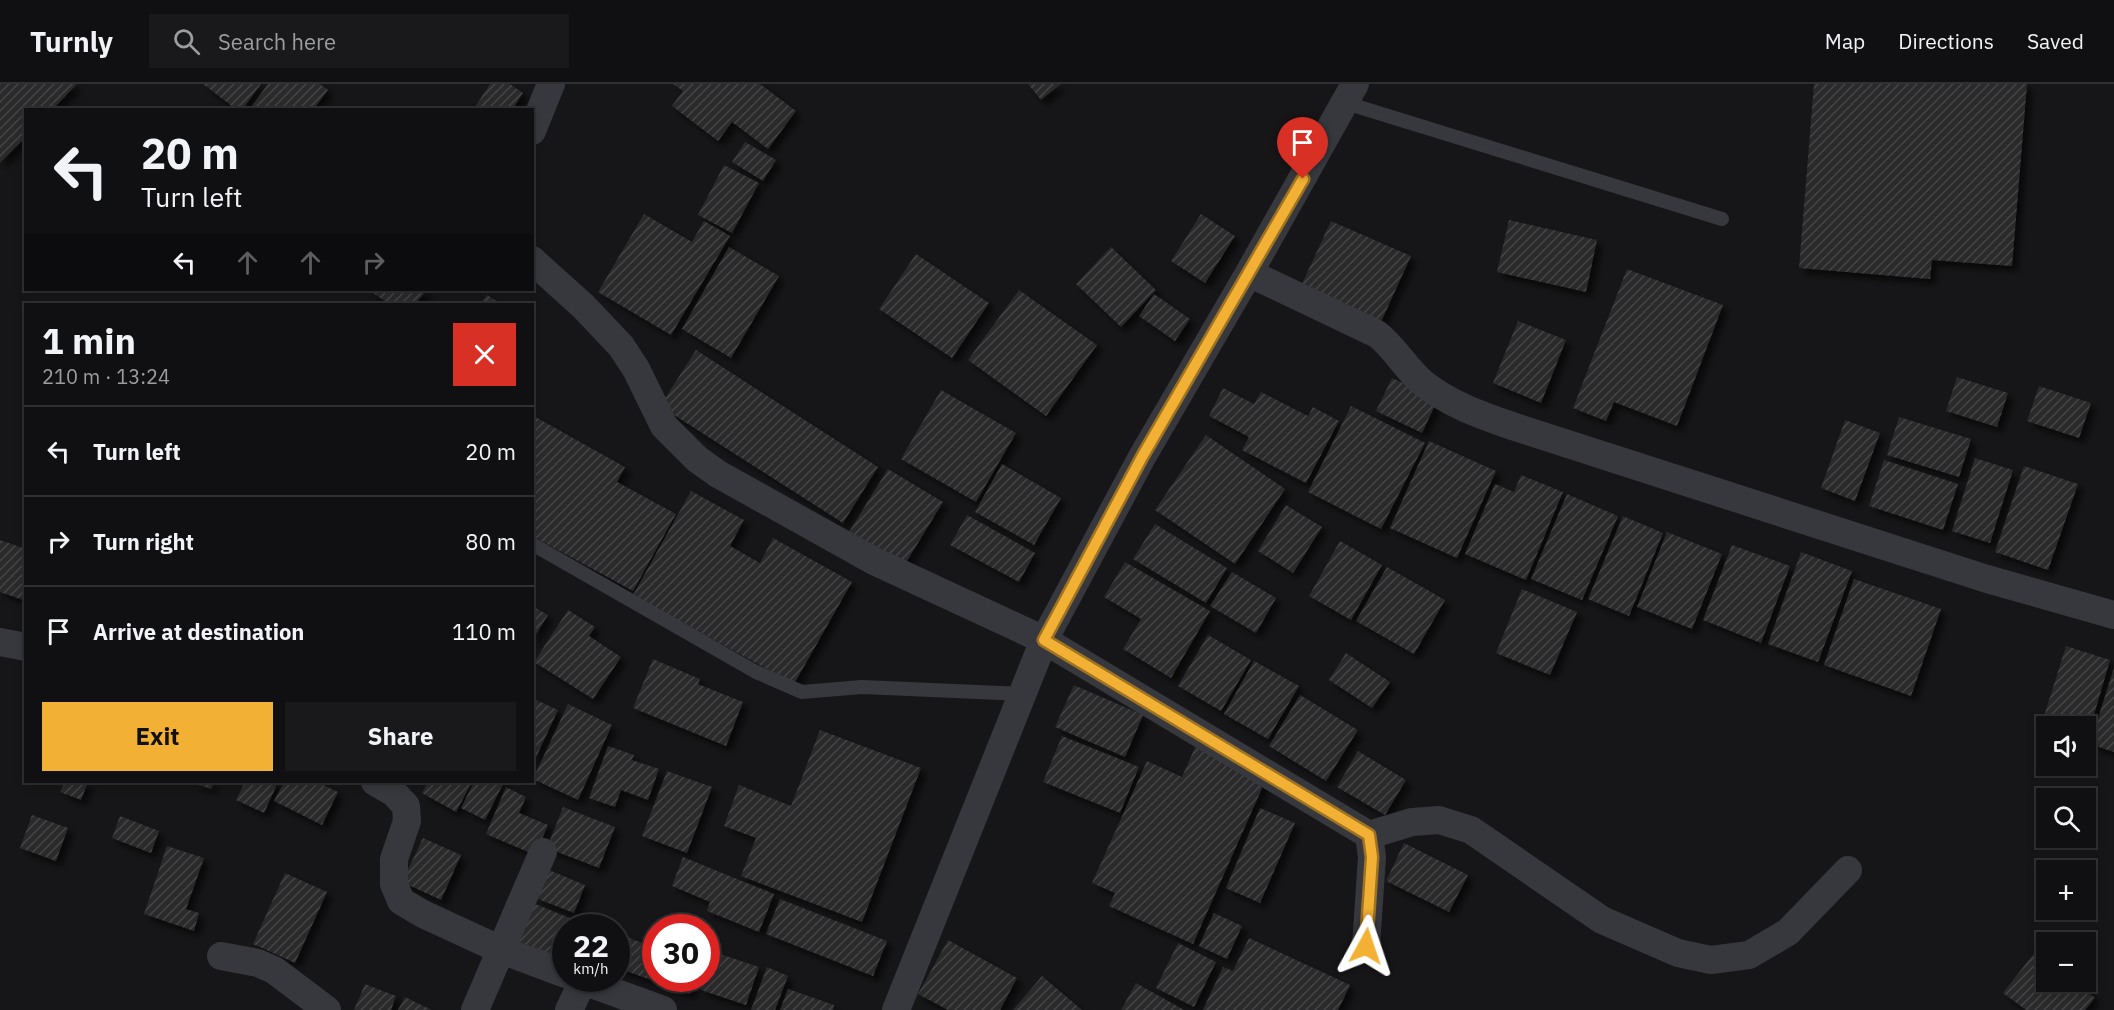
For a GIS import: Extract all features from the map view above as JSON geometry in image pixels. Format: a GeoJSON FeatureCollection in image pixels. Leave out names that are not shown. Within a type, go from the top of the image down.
{"type":"FeatureCollection","features":[{"type":"Feature","properties":{"kind":"street"},"geometry":{"type":"LineString","coordinates":[[534,126],[551,84]]}},
{"type":"Feature","properties":{"kind":"street"},"geometry":{"type":"LineString","coordinates":[[896,1010],[1044,640],[1142,457],[1351,94]]}},
{"type":"Feature","properties":{"kind":"street"},"geometry":{"type":"LineString","coordinates":[[534,262],[583,306],[621,345],[636,369],[664,426],[697,459],[718,474],[874,561],[1044,640],[1369,835],[1412,822],[1439,820],[1471,830],[1602,920],[1678,953],[1711,960],[1749,955],[1788,932],[1848,870]]}},
{"type":"Feature","properties":{"kind":"street"},"geometry":{"type":"LineString","coordinates":[[1249,273],[1377,334],[1388,343],[1422,382],[1471,411],[1942,564],[2114,615]]}},
{"type":"Feature","properties":{"kind":"street"},"geometry":{"type":"LineString","coordinates":[[0,642],[24,647]]}},
{"type":"Feature","properties":{"kind":"street"},"geometry":{"type":"LineString","coordinates":[[377,783],[394,793],[406,806],[407,821],[394,859],[394,884],[401,900],[423,914],[501,950],[552,969]]}},
{"type":"Feature","properties":{"kind":"street"},"geometry":{"type":"LineString","coordinates":[[1366,946],[1372,857],[1369,835]]}},
{"type":"Feature","properties":{"kind":"street"},"geometry":{"type":"LineString","coordinates":[[476,1010],[543,852]]}},
{"type":"Feature","properties":{"kind":"street"},"geometry":{"type":"LineString","coordinates":[[221,956],[258,963],[274,970],[327,1010]]}},
{"type":"Feature","properties":{"kind":"street"},"geometry":{"type":"LineString","coordinates":[[569,1010],[572,992]]}},
{"type":"Feature","properties":{"kind":"street"},"geometry":{"type":"LineString","coordinates":[[614,992],[663,1010]]}},
{"type":"Feature","properties":{"kind":"lane"},"geometry":{"type":"LineString","coordinates":[[1351,94],[1722,219]]}},
{"type":"Feature","properties":{"kind":"lane"},"geometry":{"type":"LineString","coordinates":[[534,545],[756,672],[802,692],[862,687],[1023,694]]}},
{"type":"Feature","properties":{"kind":"building"},"geometry":{"type":"Polygon","coordinates":[[[0,84],[77,84],[54,108],[24,108],[24,139],[0,163],[0,84]]]}},
{"type":"Feature","properties":{"kind":"building"},"geometry":{"type":"Polygon","coordinates":[[[203,84],[261,84],[243,108],[234,108],[203,84]]]}},
{"type":"Feature","properties":{"kind":"building"},"geometry":{"type":"Polygon","coordinates":[[[268,84],[320,84],[328,90],[314,108],[250,108],[268,84]]]}},
{"type":"Feature","properties":{"kind":"building"},"geometry":{"type":"Polygon","coordinates":[[[490,84],[510,84],[523,93],[513,108],[474,108],[490,84]]]}},
{"type":"Feature","properties":{"kind":"building"},"geometry":{"type":"Polygon","coordinates":[[[673,84],[760,84],[796,111],[768,149],[732,122],[718,141],[672,106],[683,91],[673,84]]]}},
{"type":"Feature","properties":{"kind":"building"},"geometry":{"type":"Polygon","coordinates":[[[1028,84],[1061,84],[1041,100],[1028,84]]]}},
{"type":"Feature","properties":{"kind":"building"},"geometry":{"type":"Polygon","coordinates":[[[1814,84],[2027,84],[2012,266],[1932,260],[1930,279],[1799,268],[1814,84]]]}},
{"type":"Feature","properties":{"kind":"building"},"geometry":{"type":"Polygon","coordinates":[[[745,142],[776,160],[763,181],[732,162],[745,142]]]}},
{"type":"Feature","properties":{"kind":"building"},"geometry":{"type":"Polygon","coordinates":[[[724,165],[759,183],[732,233],[698,215],[724,165]]]}},
{"type":"Feature","properties":{"kind":"building"},"geometry":{"type":"Polygon","coordinates":[[[644,214],[692,242],[704,221],[730,236],[671,335],[598,292],[644,214]]]}},
{"type":"Feature","properties":{"kind":"building"},"geometry":{"type":"Polygon","coordinates":[[[1201,214],[1235,236],[1205,283],[1171,261],[1201,214]]]}},
{"type":"Feature","properties":{"kind":"building"},"geometry":{"type":"Polygon","coordinates":[[[1509,220],[1597,240],[1586,292],[1497,272],[1509,220]]]}},
{"type":"Feature","properties":{"kind":"building"},"geometry":{"type":"Polygon","coordinates":[[[1331,221],[1411,256],[1381,322],[1301,286],[1331,221]]]}},
{"type":"Feature","properties":{"kind":"building"},"geometry":{"type":"Polygon","coordinates":[[[729,247],[779,276],[731,358],[682,329],[729,247]]]}},
{"type":"Feature","properties":{"kind":"building"},"geometry":{"type":"Polygon","coordinates":[[[1111,247],[1156,290],[1121,327],[1076,284],[1111,247]]]}},
{"type":"Feature","properties":{"kind":"building"},"geometry":{"type":"Polygon","coordinates":[[[916,254],[989,303],[952,358],[879,309],[916,254]]]}},
{"type":"Feature","properties":{"kind":"building"},"geometry":{"type":"Polygon","coordinates":[[[1627,269],[1723,305],[1677,426],[1614,402],[1606,421],[1573,408],[1627,269]]]}},
{"type":"Feature","properties":{"kind":"building"},"geometry":{"type":"Polygon","coordinates":[[[1019,290],[1097,345],[1046,416],[968,360],[1019,290]]]}},
{"type":"Feature","properties":{"kind":"building"},"geometry":{"type":"Polygon","coordinates":[[[370,291],[426,291],[416,303],[388,303],[370,291]]]}},
{"type":"Feature","properties":{"kind":"building"},"geometry":{"type":"Polygon","coordinates":[[[1154,294],[1190,319],[1175,341],[1139,316],[1154,294]]]}},
{"type":"Feature","properties":{"kind":"building"},"geometry":{"type":"Polygon","coordinates":[[[487,295],[499,303],[481,303],[487,295]]]}},
{"type":"Feature","properties":{"kind":"building"},"geometry":{"type":"Polygon","coordinates":[[[1518,321],[1566,340],[1541,403],[1493,383],[1518,321]]]}},
{"type":"Feature","properties":{"kind":"building"},"geometry":{"type":"Polygon","coordinates":[[[696,350],[878,467],[843,523],[660,406],[696,350]]]}},
{"type":"Feature","properties":{"kind":"building"},"geometry":{"type":"Polygon","coordinates":[[[1957,377],[2008,393],[1997,427],[1946,411],[1957,377]]]}},
{"type":"Feature","properties":{"kind":"building"},"geometry":{"type":"Polygon","coordinates":[[[1392,378],[1438,399],[1422,433],[1376,411],[1392,378]]]}},
{"type":"Feature","properties":{"kind":"building"},"geometry":{"type":"Polygon","coordinates":[[[2039,386],[2091,403],[2079,438],[2027,421],[2039,386]]]}},
{"type":"Feature","properties":{"kind":"building"},"geometry":{"type":"Polygon","coordinates":[[[1223,388],[1254,404],[1261,392],[1308,416],[1313,407],[1339,421],[1306,483],[1242,450],[1249,437],[1209,416],[1223,388]]]}},
{"type":"Feature","properties":{"kind":"building"},"geometry":{"type":"Polygon","coordinates":[[[941,390],[1016,433],[976,502],[901,459],[941,390]]]}},
{"type":"Feature","properties":{"kind":"building"},"geometry":{"type":"Polygon","coordinates":[[[1351,406],[1425,443],[1381,529],[1308,492],[1351,406]]]}},
{"type":"Feature","properties":{"kind":"building"},"geometry":{"type":"Polygon","coordinates":[[[534,416],[625,467],[617,482],[676,514],[633,591],[534,537],[534,416]]]}},
{"type":"Feature","properties":{"kind":"building"},"geometry":{"type":"Polygon","coordinates":[[[1899,417],[1971,439],[1959,477],[1887,455],[1899,417]]]}},
{"type":"Feature","properties":{"kind":"building"},"geometry":{"type":"Polygon","coordinates":[[[1845,420],[1880,433],[1855,501],[1821,488],[1845,420]]]}},
{"type":"Feature","properties":{"kind":"building"},"geometry":{"type":"Polygon","coordinates":[[[1206,435],[1285,489],[1235,564],[1155,510],[1206,435]]]}},
{"type":"Feature","properties":{"kind":"building"},"geometry":{"type":"Polygon","coordinates":[[[1429,441],[1496,471],[1457,558],[1390,528],[1429,441]]]}},
{"type":"Feature","properties":{"kind":"building"},"geometry":{"type":"Polygon","coordinates":[[[1975,458],[2013,470],[1990,543],[1952,531],[1975,458]]]}},
{"type":"Feature","properties":{"kind":"building"},"geometry":{"type":"Polygon","coordinates":[[[1884,460],[1958,484],[1943,530],[1869,506],[1884,460]]]}},
{"type":"Feature","properties":{"kind":"building"},"geometry":{"type":"Polygon","coordinates":[[[1002,464],[1061,498],[1034,545],[975,512],[1002,464]]]}},
{"type":"Feature","properties":{"kind":"building"},"geometry":{"type":"Polygon","coordinates":[[[2024,466],[2078,484],[2048,570],[1995,552],[2024,466]]]}},
{"type":"Feature","properties":{"kind":"building"},"geometry":{"type":"Polygon","coordinates":[[[888,469],[943,502],[904,566],[849,532],[888,469]]]}},
{"type":"Feature","properties":{"kind":"building"},"geometry":{"type":"Polygon","coordinates":[[[1521,475],[1563,492],[1526,580],[1465,554],[1495,484],[1514,492],[1521,475]]]}},
{"type":"Feature","properties":{"kind":"building"},"geometry":{"type":"Polygon","coordinates":[[[691,491],[744,520],[730,546],[760,563],[773,538],[852,582],[794,684],[633,595],[691,491]]]}},
{"type":"Feature","properties":{"kind":"building"},"geometry":{"type":"Polygon","coordinates":[[[1567,494],[1618,516],[1582,600],[1531,579],[1567,494]]]}},
{"type":"Feature","properties":{"kind":"building"},"geometry":{"type":"Polygon","coordinates":[[[1286,505],[1322,527],[1293,573],[1258,551],[1286,505]]]}},
{"type":"Feature","properties":{"kind":"building"},"geometry":{"type":"Polygon","coordinates":[[[967,515],[1035,553],[1019,582],[950,545],[967,515]]]}},
{"type":"Feature","properties":{"kind":"building"},"geometry":{"type":"Polygon","coordinates":[[[1623,516],[1663,533],[1629,616],[1588,599],[1623,516]]]}},
{"type":"Feature","properties":{"kind":"building"},"geometry":{"type":"Polygon","coordinates":[[[1155,524],[1227,568],[1206,603],[1133,559],[1155,524]]]}},
{"type":"Feature","properties":{"kind":"building"},"geometry":{"type":"Polygon","coordinates":[[[1667,532],[1722,554],[1692,629],[1637,607],[1667,532]]]}},
{"type":"Feature","properties":{"kind":"building"},"geometry":{"type":"Polygon","coordinates":[[[0,540],[24,548],[24,600],[0,592],[0,540]]]}},
{"type":"Feature","properties":{"kind":"building"},"geometry":{"type":"Polygon","coordinates":[[[1340,541],[1382,565],[1351,620],[1309,596],[1340,541]]]}},
{"type":"Feature","properties":{"kind":"building"},"geometry":{"type":"Polygon","coordinates":[[[1732,545],[1790,566],[1761,643],[1703,620],[1732,545]]]}},
{"type":"Feature","properties":{"kind":"building"},"geometry":{"type":"Polygon","coordinates":[[[1801,552],[1852,571],[1818,662],[1768,644],[1801,552]]]}},
{"type":"Feature","properties":{"kind":"building"},"geometry":{"type":"Polygon","coordinates":[[[1125,562],[1210,611],[1171,678],[1123,649],[1141,619],[1104,597],[1125,562]]]}},
{"type":"Feature","properties":{"kind":"building"},"geometry":{"type":"Polygon","coordinates":[[[1387,567],[1445,600],[1414,654],[1356,621],[1387,567]]]}},
{"type":"Feature","properties":{"kind":"building"},"geometry":{"type":"Polygon","coordinates":[[[1232,572],[1276,598],[1256,633],[1210,606],[1232,572]]]}},
{"type":"Feature","properties":{"kind":"building"},"geometry":{"type":"Polygon","coordinates":[[[1854,579],[1941,609],[1911,696],[1824,665],[1854,579]]]}},
{"type":"Feature","properties":{"kind":"building"},"geometry":{"type":"Polygon","coordinates":[[[1522,589],[1577,612],[1550,675],[1496,653],[1522,589]]]}},
{"type":"Feature","properties":{"kind":"building"},"geometry":{"type":"Polygon","coordinates":[[[534,607],[548,615],[534,638],[534,607]]]}},
{"type":"Feature","properties":{"kind":"building"},"geometry":{"type":"Polygon","coordinates":[[[568,610],[595,627],[589,636],[621,657],[593,699],[534,662],[568,610]]]}},
{"type":"Feature","properties":{"kind":"building"},"geometry":{"type":"Polygon","coordinates":[[[1208,635],[1251,660],[1221,711],[1178,686],[1208,635]]]}},
{"type":"Feature","properties":{"kind":"building"},"geometry":{"type":"Polygon","coordinates":[[[2066,646],[2110,660],[2094,716],[2044,716],[2066,646]]]}},
{"type":"Feature","properties":{"kind":"building"},"geometry":{"type":"Polygon","coordinates":[[[1346,653],[1390,682],[1372,708],[1329,680],[1346,653]]]}},
{"type":"Feature","properties":{"kind":"building"},"geometry":{"type":"Polygon","coordinates":[[[653,659],[700,679],[698,684],[743,702],[726,746],[633,708],[653,659]]]}},
{"type":"Feature","properties":{"kind":"building"},"geometry":{"type":"Polygon","coordinates":[[[1254,661],[1299,686],[1268,739],[1224,714],[1254,661]]]}},
{"type":"Feature","properties":{"kind":"building"},"geometry":{"type":"Polygon","coordinates":[[[2114,668],[2114,752],[2096,746],[2096,725],[2114,668]]]}},
{"type":"Feature","properties":{"kind":"building"},"geometry":{"type":"Polygon","coordinates":[[[1074,685],[1143,715],[1125,757],[1055,727],[1074,685]]]}},
{"type":"Feature","properties":{"kind":"building"},"geometry":{"type":"Polygon","coordinates":[[[1300,695],[1358,730],[1326,781],[1269,746],[1300,695]]]}},
{"type":"Feature","properties":{"kind":"building"},"geometry":{"type":"Polygon","coordinates":[[[534,699],[558,710],[534,762],[534,699]]]}},
{"type":"Feature","properties":{"kind":"building"},"geometry":{"type":"Polygon","coordinates":[[[568,704],[612,725],[578,800],[534,779],[568,704]]]}},
{"type":"Feature","properties":{"kind":"building"},"geometry":{"type":"Polygon","coordinates":[[[820,730],[921,768],[862,922],[741,876],[756,838],[724,826],[739,785],[791,806],[820,730]]]}},
{"type":"Feature","properties":{"kind":"building"},"geometry":{"type":"Polygon","coordinates":[[[1062,736],[1139,767],[1120,813],[1043,782],[1062,736]]]}},
{"type":"Feature","properties":{"kind":"building"},"geometry":{"type":"Polygon","coordinates":[[[1196,745],[1267,777],[1193,944],[1109,906],[1115,893],[1092,883],[1147,761],[1182,777],[1196,745]]]}},
{"type":"Feature","properties":{"kind":"building"},"geometry":{"type":"Polygon","coordinates":[[[608,746],[634,755],[632,760],[659,769],[648,800],[621,790],[615,807],[589,798],[608,746]]]}},
{"type":"Feature","properties":{"kind":"building"},"geometry":{"type":"Polygon","coordinates":[[[1358,751],[1406,780],[1385,815],[1337,787],[1358,751]]]}},
{"type":"Feature","properties":{"kind":"building"},"geometry":{"type":"Polygon","coordinates":[[[667,771],[712,787],[687,853],[642,836],[667,771]]]}},
{"type":"Feature","properties":{"kind":"building"},"geometry":{"type":"Polygon","coordinates":[[[64,783],[88,783],[81,800],[60,792],[64,783]]]}},
{"type":"Feature","properties":{"kind":"building"},"geometry":{"type":"Polygon","coordinates":[[[192,783],[214,783],[211,789],[192,783]]]}},
{"type":"Feature","properties":{"kind":"building"},"geometry":{"type":"Polygon","coordinates":[[[244,783],[278,783],[264,813],[236,800],[244,783]]]}},
{"type":"Feature","properties":{"kind":"building"},"geometry":{"type":"Polygon","coordinates":[[[283,783],[319,783],[338,792],[322,825],[274,801],[283,783]]]}},
{"type":"Feature","properties":{"kind":"building"},"geometry":{"type":"Polygon","coordinates":[[[427,783],[471,783],[456,812],[422,793],[427,783]]]}},
{"type":"Feature","properties":{"kind":"building"},"geometry":{"type":"Polygon","coordinates":[[[474,783],[504,783],[485,820],[461,808],[474,783]]]}},
{"type":"Feature","properties":{"kind":"building"},"geometry":{"type":"Polygon","coordinates":[[[506,787],[526,797],[519,813],[548,825],[535,855],[486,834],[506,787]]]}},
{"type":"Feature","properties":{"kind":"building"},"geometry":{"type":"Polygon","coordinates":[[[563,807],[615,827],[599,868],[547,848],[563,807]]]}},
{"type":"Feature","properties":{"kind":"building"},"geometry":{"type":"Polygon","coordinates":[[[1260,808],[1295,823],[1260,903],[1226,888],[1260,808]]]}},
{"type":"Feature","properties":{"kind":"building"},"geometry":{"type":"Polygon","coordinates":[[[32,815],[68,828],[56,861],[20,848],[32,815]]]}},
{"type":"Feature","properties":{"kind":"building"},"geometry":{"type":"Polygon","coordinates":[[[120,816],[159,831],[151,853],[112,838],[120,816]]]}},
{"type":"Feature","properties":{"kind":"building"},"geometry":{"type":"Polygon","coordinates":[[[423,838],[461,855],[441,900],[402,882],[423,838]]]}},
{"type":"Feature","properties":{"kind":"building"},"geometry":{"type":"Polygon","coordinates":[[[1404,843],[1468,875],[1449,912],[1386,881],[1404,843]]]}},
{"type":"Feature","properties":{"kind":"building"},"geometry":{"type":"Polygon","coordinates":[[[167,846],[204,858],[186,909],[199,913],[194,931],[144,914],[167,846]]]}},
{"type":"Feature","properties":{"kind":"building"},"geometry":{"type":"Polygon","coordinates":[[[683,857],[774,894],[759,932],[720,916],[720,914],[707,911],[710,902],[672,886],[683,857]]]}},
{"type":"Feature","properties":{"kind":"building"},"geometry":{"type":"Polygon","coordinates":[[[549,870],[585,885],[574,913],[538,899],[549,870]]]}},
{"type":"Feature","properties":{"kind":"building"},"geometry":{"type":"Polygon","coordinates":[[[285,873],[327,892],[295,963],[253,944],[285,873]]]}},
{"type":"Feature","properties":{"kind":"building"},"geometry":{"type":"Polygon","coordinates":[[[780,899],[887,941],[873,976],[766,934],[780,899]]]}},
{"type":"Feature","properties":{"kind":"building"},"geometry":{"type":"Polygon","coordinates":[[[533,903],[560,914],[552,914],[552,960],[516,944],[533,903]]]}},
{"type":"Feature","properties":{"kind":"building"},"geometry":{"type":"Polygon","coordinates":[[[1214,913],[1242,926],[1227,959],[1199,946],[1214,913]]]}},
{"type":"Feature","properties":{"kind":"building"},"geometry":{"type":"Polygon","coordinates":[[[630,938],[642,943],[642,977],[630,972],[630,938]]]}},
{"type":"Feature","properties":{"kind":"building"},"geometry":{"type":"Polygon","coordinates":[[[1249,938],[1350,985],[1338,1010],[1203,1010],[1223,967],[1233,971],[1249,938]]]}},
{"type":"Feature","properties":{"kind":"building"},"geometry":{"type":"Polygon","coordinates":[[[948,940],[1017,978],[1000,1010],[948,1010],[918,994],[948,940]]]}},
{"type":"Feature","properties":{"kind":"building"},"geometry":{"type":"Polygon","coordinates":[[[1178,943],[1216,962],[1194,1007],[1156,988],[1178,943]]]}},
{"type":"Feature","properties":{"kind":"building"},"geometry":{"type":"Polygon","coordinates":[[[2035,952],[2036,992],[2087,992],[2095,998],[2085,1010],[2026,1010],[2003,993],[2035,952]]]}},
{"type":"Feature","properties":{"kind":"building"},"geometry":{"type":"Polygon","coordinates":[[[720,954],[759,967],[746,1005],[707,992],[720,992],[720,954]]]}},
{"type":"Feature","properties":{"kind":"building"},"geometry":{"type":"Polygon","coordinates":[[[767,967],[788,976],[775,1010],[751,1010],[767,967]]]}},
{"type":"Feature","properties":{"kind":"building"},"geometry":{"type":"Polygon","coordinates":[[[1042,976],[1082,1010],[1013,1010],[1042,976]]]}},
{"type":"Feature","properties":{"kind":"building"},"geometry":{"type":"Polygon","coordinates":[[[1136,983],[1184,1010],[1121,1010],[1136,983]]]}},
{"type":"Feature","properties":{"kind":"building"},"geometry":{"type":"Polygon","coordinates":[[[365,984],[396,996],[391,1010],[354,1010],[365,984]]]}},
{"type":"Feature","properties":{"kind":"building"},"geometry":{"type":"Polygon","coordinates":[[[788,989],[834,1005],[833,1010],[780,1010],[788,989]]]}},
{"type":"Feature","properties":{"kind":"building"},"geometry":{"type":"Polygon","coordinates":[[[405,997],[432,1010],[398,1010],[405,997]]]}},
{"type":"Feature","properties":{"kind":"route"},"geometry":{"type":"LineString","coordinates":[[1303,179],[1142,457],[1044,640],[1369,835],[1372,857],[1366,946]]}}]}
